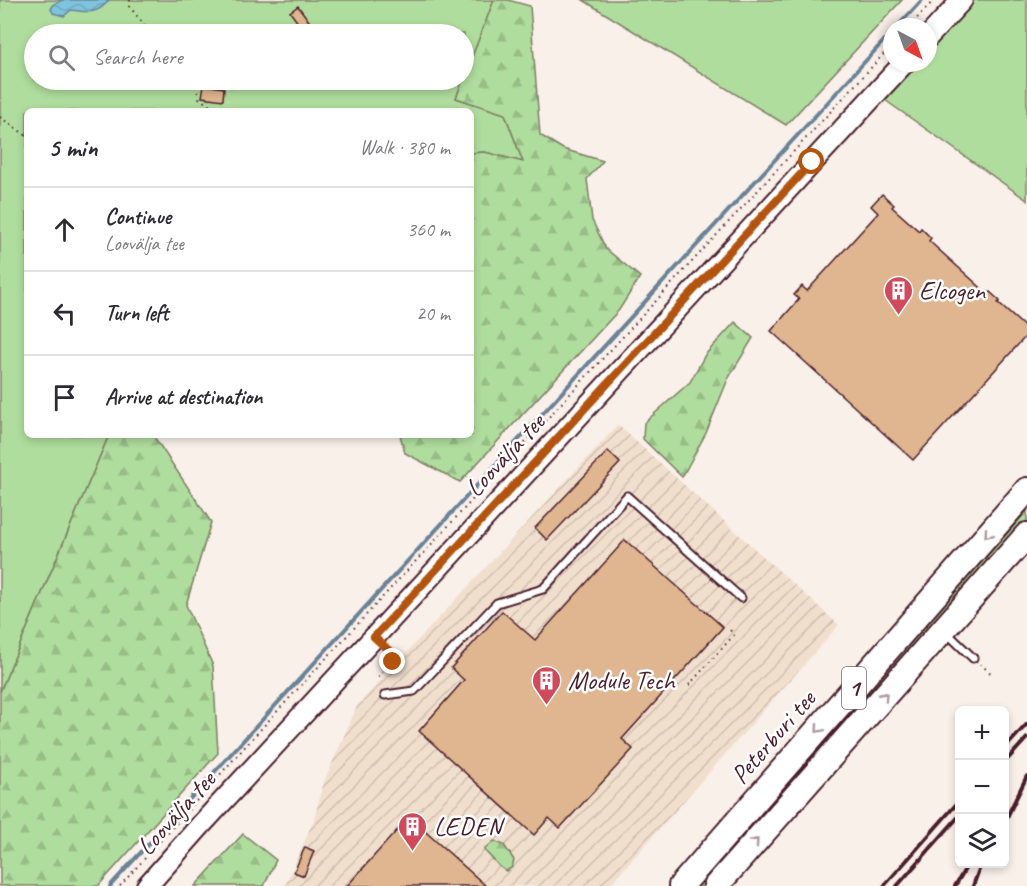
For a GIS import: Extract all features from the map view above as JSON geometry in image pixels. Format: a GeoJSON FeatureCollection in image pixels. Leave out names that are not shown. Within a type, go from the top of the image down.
{"type":"FeatureCollection","features":[{"type":"Feature","properties":{"kind":"highway","name":"Peterburi tee"},"geometry":{"type":"LineString","coordinates":[[681,886],[1027,490]]}},
{"type":"Feature","properties":{"kind":"highway","name":"1"},"geometry":{"type":"LineString","coordinates":[[716,886],[1027,535]]}},
{"type":"Feature","properties":{"kind":"street"},"geometry":{"type":"LineString","coordinates":[[937,27],[962,0]]}},
{"type":"Feature","properties":{"kind":"street","name":"Loovälja tee"},"geometry":{"type":"LineString","coordinates":[[147,886],[896,72]]}},
{"type":"Feature","properties":{"kind":"lane"},"geometry":{"type":"LineString","coordinates":[[385,695],[414,691],[497,603],[543,589],[627,496],[741,598]]}},
{"type":"Feature","properties":{"kind":"lane"},"geometry":{"type":"LineString","coordinates":[[943,630],[973,658]]}},
{"type":"Feature","properties":{"kind":"path"},"geometry":{"type":"LineString","coordinates":[[130,0],[129,6],[144,24]]}},
{"type":"Feature","properties":{"kind":"path"},"geometry":{"type":"LineString","coordinates":[[917,18],[934,0]]}},
{"type":"Feature","properties":{"kind":"path"},"geometry":{"type":"LineString","coordinates":[[120,886],[328,655],[883,55]]}},
{"type":"Feature","properties":{"kind":"path"},"geometry":{"type":"LineString","coordinates":[[197,90],[199,98],[213,108]]}},
{"type":"Feature","properties":{"kind":"path"},"geometry":{"type":"LineString","coordinates":[[0,117],[24,134]]}},
{"type":"Feature","properties":{"kind":"path"},"geometry":{"type":"LineString","coordinates":[[689,685],[734,635],[730,630]]}},
{"type":"Feature","properties":{"kind":"path"},"geometry":{"type":"LineString","coordinates":[[374,637],[395,657],[378,677]]}},
{"type":"Feature","properties":{"kind":"path"},"geometry":{"type":"LineString","coordinates":[[973,658],[993,675]]}},
{"type":"Feature","properties":{"kind":"shaded area"},"geometry":{"type":"Polygon","coordinates":[[[618,425],[839,625],[609,886],[285,886],[314,819],[324,782],[357,706],[618,425]]]}},
{"type":"Feature","properties":{"kind":"green space"},"geometry":{"type":"Polygon","coordinates":[[[0,0],[494,0],[474,52],[474,24],[24,24],[24,90],[459,90],[456,98],[505,114],[523,162],[485,152],[474,153],[474,108],[24,108],[24,438],[108,438],[0,692],[0,0]]]}},
{"type":"Feature","properties":{"kind":"green space"},"geometry":{"type":"Polygon","coordinates":[[[494,0],[508,0],[530,6],[540,135],[563,149],[603,161],[587,179],[592,220],[606,249],[640,277],[619,310],[460,482],[405,453],[401,438],[474,438],[474,153],[485,152],[523,162],[505,114],[456,98],[459,90],[474,90],[474,52],[494,0]]]}},
{"type":"Feature","properties":{"kind":"green space"},"geometry":{"type":"Polygon","coordinates":[[[583,0],[902,0],[786,125],[583,0]]]}},
{"type":"Feature","properties":{"kind":"green space"},"geometry":{"type":"Polygon","coordinates":[[[972,0],[1027,0],[1027,200],[882,98],[906,72],[937,72],[937,38],[972,0]]]}},
{"type":"Feature","properties":{"kind":"green space"},"geometry":{"type":"Polygon","coordinates":[[[735,322],[753,338],[728,379],[706,433],[682,477],[643,439],[644,423],[690,382],[705,355],[735,322]]]}},
{"type":"Feature","properties":{"kind":"green space"},"geometry":{"type":"Polygon","coordinates":[[[108,438],[155,438],[211,522],[186,605],[213,666],[218,753],[98,886],[0,886],[0,692],[108,438]]]}},
{"type":"Feature","properties":{"kind":"green space"},"geometry":{"type":"Polygon","coordinates":[[[1027,511],[1027,522],[705,886],[695,886],[1027,511]]]}},
{"type":"Feature","properties":{"kind":"green space"},"geometry":{"type":"Polygon","coordinates":[[[243,834],[276,860],[264,886],[195,886],[243,834]]]}},
{"type":"Feature","properties":{"kind":"green space"},"geometry":{"type":"Polygon","coordinates":[[[494,841],[504,845],[514,860],[512,867],[506,871],[484,850],[494,841]]]}},
{"type":"Feature","properties":{"kind":"water"},"geometry":{"type":"Polygon","coordinates":[[[63,0],[109,0],[101,8],[92,11],[71,10],[64,16],[53,13],[51,9],[54,4],[63,0]]]}},
{"type":"Feature","properties":{"kind":"building"},"geometry":{"type":"Polygon","coordinates":[[[298,6],[309,21],[299,24],[290,12],[298,6]]]}},
{"type":"Feature","properties":{"kind":"building"},"geometry":{"type":"Polygon","coordinates":[[[203,90],[224,90],[223,100],[202,97],[203,90]]]}},
{"type":"Feature","properties":{"kind":"building","name":"Elcogen"},"geometry":{"type":"Polygon","coordinates":[[[882,194],[894,205],[892,207],[919,231],[921,228],[931,238],[929,241],[988,294],[990,292],[1000,301],[998,303],[1027,329],[1027,335],[913,460],[771,331],[799,299],[794,295],[802,286],[807,291],[878,213],[871,206],[882,194]]]}},
{"type":"Feature","properties":{"kind":"building"},"geometry":{"type":"Polygon","coordinates":[[[608,451],[620,463],[547,540],[535,528],[608,451]]]}},
{"type":"Feature","properties":{"kind":"building","name":"Module Tech"},"geometry":{"type":"Polygon","coordinates":[[[625,540],[723,627],[622,739],[633,749],[560,828],[549,818],[534,835],[419,731],[464,680],[451,668],[502,611],[535,640],[625,540]]]}},
{"type":"Feature","properties":{"kind":"building","name":"LEDEN"},"geometry":{"type":"Polygon","coordinates":[[[409,817],[486,886],[347,886],[409,817]]]}},
{"type":"Feature","properties":{"kind":"building"},"geometry":{"type":"Polygon","coordinates":[[[305,847],[314,851],[304,876],[294,872],[305,847]]]}},
{"type":"Feature","properties":{"kind":"waterway"},"geometry":{"type":"LineString","coordinates":[[905,18],[922,0]]}},
{"type":"Feature","properties":{"kind":"waterway"},"geometry":{"type":"LineString","coordinates":[[110,886],[883,42]]}},
{"type":"Feature","properties":{"kind":"railway"},"geometry":{"type":"LineString","coordinates":[[1009,744],[1027,724]]}},
{"type":"Feature","properties":{"kind":"railway"},"geometry":{"type":"LineString","coordinates":[[1007,760],[1027,738]]}},
{"type":"Feature","properties":{"kind":"railway"},"geometry":{"type":"LineString","coordinates":[[1008,814],[1027,776]]}},
{"type":"Feature","properties":{"kind":"railway"},"geometry":{"type":"LineString","coordinates":[[884,886],[955,806]]}},
{"type":"Feature","properties":{"kind":"railway"},"geometry":{"type":"LineString","coordinates":[[897,886],[955,821]]}},
{"type":"Feature","properties":{"kind":"railway"},"geometry":{"type":"LineString","coordinates":[[955,886],[966,868]]}},
{"type":"Feature","properties":{"kind":"railway"},"geometry":{"type":"LineString","coordinates":[[973,886],[980,868]]}},
{"type":"Feature","properties":{"kind":"place","name":"Elcogen"},"geometry":{"type":"Point","coordinates":[898,316]}},
{"type":"Feature","properties":{"kind":"place","name":"Module Tech"},"geometry":{"type":"Point","coordinates":[547,706]}},
{"type":"Feature","properties":{"kind":"place","name":"LEDEN"},"geometry":{"type":"Point","coordinates":[413,852]}},
{"type":"Feature","properties":{"kind":"route"},"geometry":{"type":"LineString","coordinates":[[393,662],[395,657],[393,654],[374,637],[812,162]]}}]}
